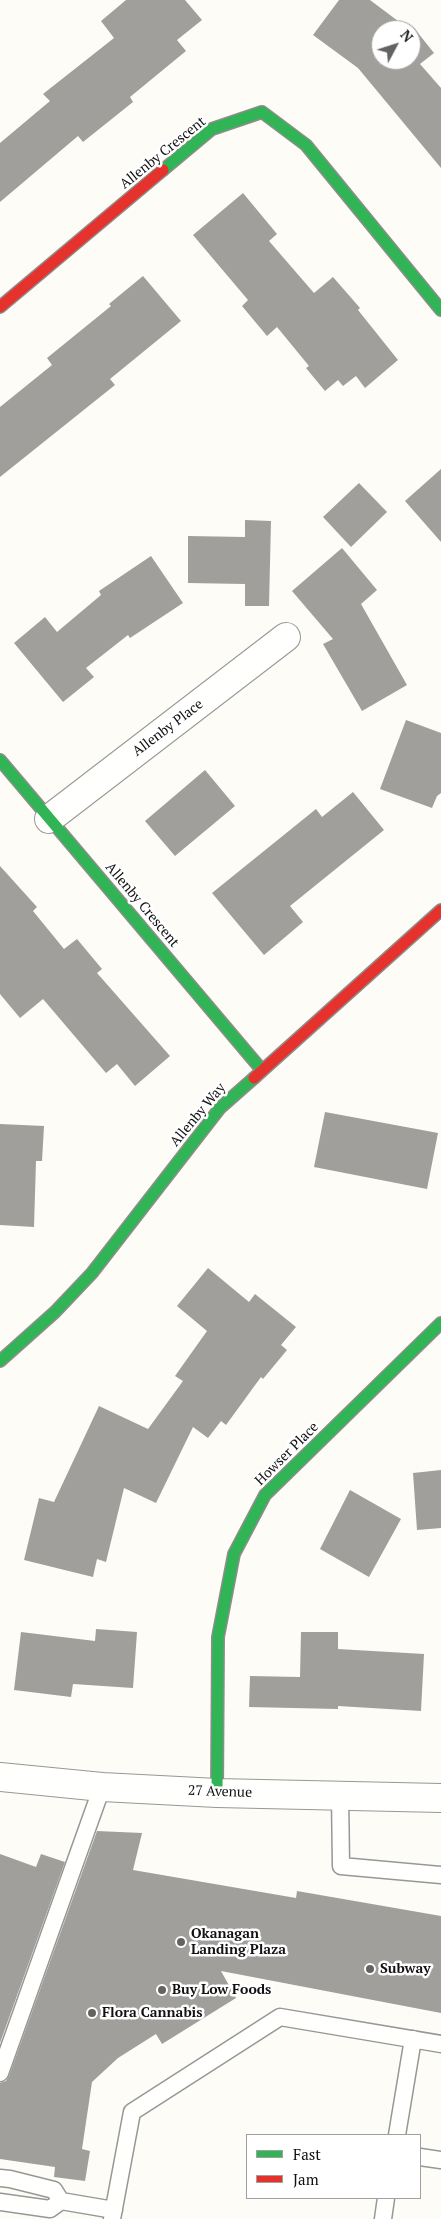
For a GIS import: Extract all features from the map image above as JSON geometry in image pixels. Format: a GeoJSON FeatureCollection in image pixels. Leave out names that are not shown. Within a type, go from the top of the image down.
{"type":"FeatureCollection","features":[{"type":"Feature","properties":{"kind":"street","name":"Allenby Crescent"},"geometry":{"type":"LineString","coordinates":[[0,307],[212,129],[262,112],[306,145],[441,310]]}},
{"type":"Feature","properties":{"kind":"street","name":"Allenby Place"},"geometry":{"type":"LineString","coordinates":[[49,818],[286,637]]}},
{"type":"Feature","properties":{"kind":"street","name":"Allenby Crescent"},"geometry":{"type":"LineString","coordinates":[[0,760],[261,1069]]}},
{"type":"Feature","properties":{"kind":"street","name":"Allenby Way"},"geometry":{"type":"LineString","coordinates":[[0,1361],[55,1312],[92,1273],[220,1108],[261,1069],[441,910]]}},
{"type":"Feature","properties":{"kind":"street","name":"Howser Place"},"geometry":{"type":"LineString","coordinates":[[217,1793],[218,1637],[234,1554],[265,1495],[441,1323]]}},
{"type":"Feature","properties":{"kind":"street","name":"27 Avenue"},"geometry":{"type":"LineString","coordinates":[[0,1777],[102,1787],[217,1793],[340,1794],[441,1798]]}},
{"type":"Feature","properties":{"kind":"lane"},"geometry":{"type":"LineString","coordinates":[[0,2073],[102,1787]]}},
{"type":"Feature","properties":{"kind":"lane"},"geometry":{"type":"LineString","coordinates":[[340,1794],[341,1866],[441,1875]]}},
{"type":"Feature","properties":{"kind":"lane"},"geometry":{"type":"LineString","coordinates":[[0,2178],[54,2190],[61,2201],[113,2215],[132,2112],[280,2017],[441,2044]]}},
{"type":"Feature","properties":{"kind":"lane"},"geometry":{"type":"LineString","coordinates":[[397,2134],[413,2039]]}},
{"type":"Feature","properties":{"kind":"lane"},"geometry":{"type":"LineString","coordinates":[[421,2157],[441,2160]]}},
{"type":"Feature","properties":{"kind":"lane"},"geometry":{"type":"LineString","coordinates":[[383,2219],[386,2199]]}},
{"type":"Feature","properties":{"kind":"lane"},"geometry":{"type":"LineString","coordinates":[[0,2202],[50,2210],[61,2201]]}},
{"type":"Feature","properties":{"kind":"building"},"geometry":{"type":"Polygon","coordinates":[[[126,0],[185,0],[202,20],[177,40],[186,51],[130,97],[133,102],[83,142],[78,136],[0,202],[0,143],[50,101],[43,94],[114,38],[101,21],[126,0]]]}},
{"type":"Feature","properties":{"kind":"building"},"geometry":{"type":"Polygon","coordinates":[[[339,0],[370,0],[397,20],[371,20],[371,70],[421,70],[421,65],[441,88],[441,168],[358,68],[313,35],[339,0]]]}},
{"type":"Feature","properties":{"kind":"building"},"geometry":{"type":"Polygon","coordinates":[[[421,37],[434,53],[421,63],[421,37]]]}},
{"type":"Feature","properties":{"kind":"building"},"geometry":{"type":"Polygon","coordinates":[[[243,193],[277,234],[269,241],[314,293],[333,277],[360,308],[358,310],[398,360],[365,388],[356,376],[343,386],[338,380],[325,391],[306,368],[309,366],[277,327],[267,336],[242,306],[248,300],[193,235],[243,193]]]}},
{"type":"Feature","properties":{"kind":"building"},"geometry":{"type":"Polygon","coordinates":[[[143,276],[181,321],[110,379],[115,385],[0,477],[0,407],[52,365],[47,358],[111,306],[109,304],[143,276]]]}},
{"type":"Feature","properties":{"kind":"building"},"geometry":{"type":"Polygon","coordinates":[[[441,469],[441,542],[405,501],[441,469]]]}},
{"type":"Feature","properties":{"kind":"building"},"geometry":{"type":"Polygon","coordinates":[[[359,483],[387,512],[351,547],[323,517],[359,483]]]}},
{"type":"Feature","properties":{"kind":"building"},"geometry":{"type":"Polygon","coordinates":[[[245,520],[271,521],[269,606],[245,606],[245,584],[188,583],[188,536],[245,537],[245,520]]]}},
{"type":"Feature","properties":{"kind":"building"},"geometry":{"type":"Polygon","coordinates":[[[342,548],[377,590],[361,604],[407,685],[362,711],[323,644],[333,639],[292,591],[342,548]]]}},
{"type":"Feature","properties":{"kind":"building"},"geometry":{"type":"Polygon","coordinates":[[[151,556],[183,603],[130,638],[128,635],[86,668],[94,677],[63,702],[14,643],[45,617],[57,632],[101,595],[99,591],[151,556]]]}},
{"type":"Feature","properties":{"kind":"building"},"geometry":{"type":"Polygon","coordinates":[[[406,720],[441,733],[441,793],[437,796],[432,808],[380,789],[406,720]]]}},
{"type":"Feature","properties":{"kind":"building"},"geometry":{"type":"Polygon","coordinates":[[[205,770],[235,806],[175,856],[145,821],[205,770]]]}},
{"type":"Feature","properties":{"kind":"building"},"geometry":{"type":"Polygon","coordinates":[[[353,792],[384,830],[290,906],[303,922],[264,955],[212,893],[316,809],[322,817],[353,792]]]}},
{"type":"Feature","properties":{"kind":"building"},"geometry":{"type":"Polygon","coordinates":[[[0,866],[37,907],[33,911],[64,949],[77,939],[102,969],[97,973],[170,1056],[135,1086],[117,1064],[106,1073],[43,999],[20,1018],[0,994],[0,866]]]}},
{"type":"Feature","properties":{"kind":"building"},"geometry":{"type":"Polygon","coordinates":[[[325,1112],[438,1133],[427,1189],[314,1167],[325,1112]]]}},
{"type":"Feature","properties":{"kind":"building"},"geometry":{"type":"Polygon","coordinates":[[[0,1124],[44,1126],[42,1161],[36,1161],[34,1227],[0,1225],[0,1124]]]}},
{"type":"Feature","properties":{"kind":"building"},"geometry":{"type":"Polygon","coordinates":[[[208,1268],[249,1302],[255,1294],[296,1327],[281,1345],[287,1350],[263,1379],[261,1377],[226,1425],[221,1421],[208,1438],[193,1427],[156,1503],[124,1488],[106,1562],[97,1559],[93,1577],[24,1560],[39,1498],[54,1502],[99,1406],[148,1429],[183,1381],[175,1376],[207,1331],[177,1306],[208,1268]]]}},
{"type":"Feature","properties":{"kind":"building"},"geometry":{"type":"Polygon","coordinates":[[[441,1470],[441,1528],[417,1530],[413,1473],[441,1470]]]}},
{"type":"Feature","properties":{"kind":"building"},"geometry":{"type":"Polygon","coordinates":[[[350,1490],[401,1519],[369,1577],[320,1549],[350,1490]]]}},
{"type":"Feature","properties":{"kind":"building"},"geometry":{"type":"Polygon","coordinates":[[[96,1629],[137,1632],[133,1688],[73,1684],[71,1697],[14,1690],[21,1632],[95,1641],[96,1629]]]}},
{"type":"Feature","properties":{"kind":"building"},"geometry":{"type":"Polygon","coordinates":[[[301,1632],[338,1632],[338,1649],[424,1654],[421,1711],[338,1706],[338,1709],[249,1707],[250,1676],[300,1677],[301,1632]]]}},
{"type":"Feature","properties":{"kind":"building"},"geometry":{"type":"Polygon","coordinates":[[[97,1831],[142,1833],[133,1870],[296,1898],[297,1891],[441,1916],[441,2013],[221,1971],[236,1998],[162,2044],[156,2034],[118,2058],[92,2082],[82,2149],[90,2151],[85,2181],[54,2177],[55,2167],[0,2159],[0,2083],[6,2081],[9,2076],[97,1831]]]}},
{"type":"Feature","properties":{"kind":"building"},"geometry":{"type":"Polygon","coordinates":[[[0,1854],[36,1867],[41,1854],[65,1862],[0,2043],[0,1854]]]}},
{"type":"Feature","properties":{"kind":"traffic: fast"},"geometry":{"type":"LineString","coordinates":[[163,170],[212,129],[262,112],[306,145],[441,310]]}},
{"type":"Feature","properties":{"kind":"traffic: fast"},"geometry":{"type":"LineString","coordinates":[[0,760],[261,1069]]}},
{"type":"Feature","properties":{"kind":"traffic: fast"},"geometry":{"type":"LineString","coordinates":[[0,1361],[55,1312],[92,1273],[220,1108],[254,1078]]}},
{"type":"Feature","properties":{"kind":"traffic: fast"},"geometry":{"type":"LineString","coordinates":[[217,1793],[218,1637],[234,1554],[265,1495],[441,1323]]}},
{"type":"Feature","properties":{"kind":"traffic: jam"},"geometry":{"type":"LineString","coordinates":[[0,307],[163,170]]}},
{"type":"Feature","properties":{"kind":"traffic: jam"},"geometry":{"type":"LineString","coordinates":[[254,1078],[441,910]]}},
{"type":"Feature","properties":{"kind":"place","name":"Okanagan Landing Plaza"},"geometry":{"type":"Point","coordinates":[181,1942]}},
{"type":"Feature","properties":{"kind":"place","name":"Subway"},"geometry":{"type":"Point","coordinates":[370,1969]}},
{"type":"Feature","properties":{"kind":"place","name":"Buy Low Foods"},"geometry":{"type":"Point","coordinates":[162,1990]}},
{"type":"Feature","properties":{"kind":"place","name":"Flora Cannabis"},"geometry":{"type":"Point","coordinates":[92,2013]}}]}
